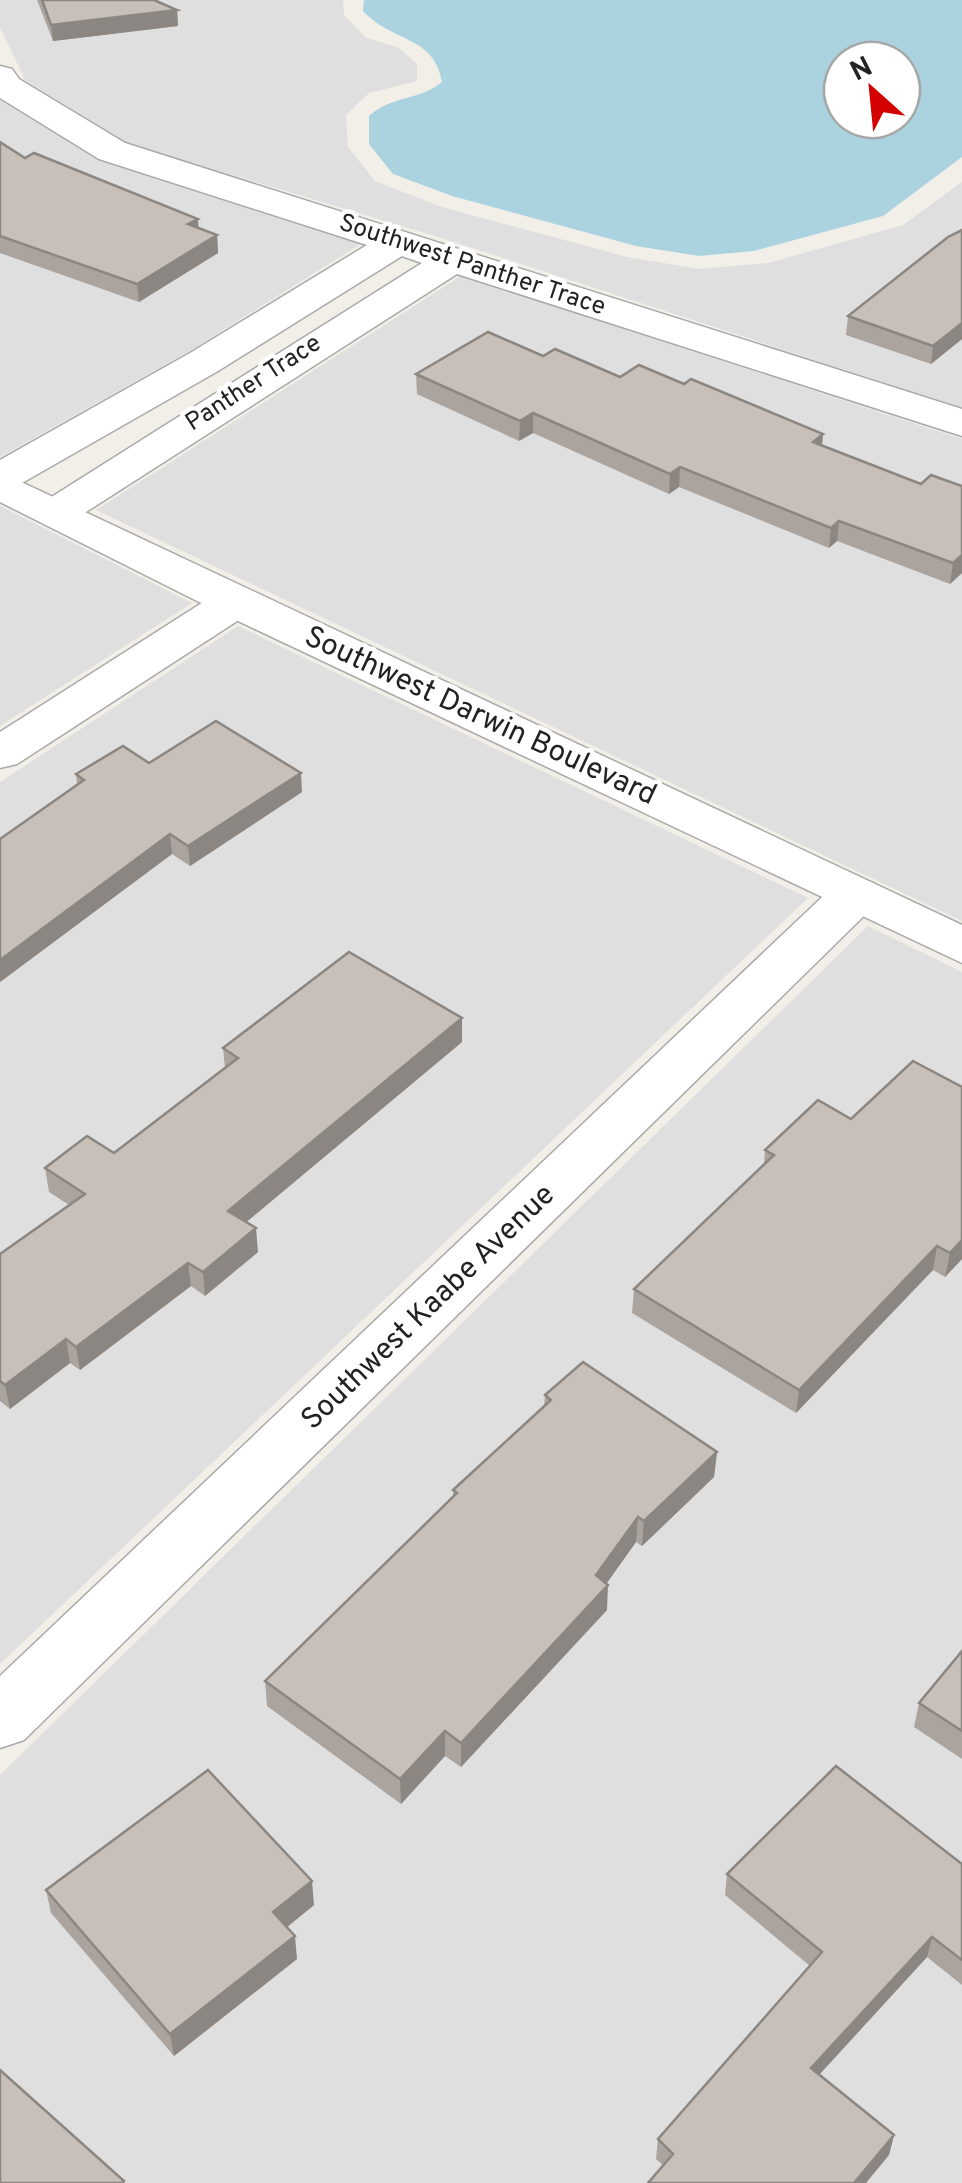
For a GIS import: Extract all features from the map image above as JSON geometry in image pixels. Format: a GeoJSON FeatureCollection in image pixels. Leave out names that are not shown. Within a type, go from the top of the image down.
{"type":"FeatureCollection","features":[{"type":"Feature","properties":{"kind":"street","name":"Southwest Panther Trace"},"geometry":{"type":"LineString","coordinates":[[0,76],[4,85],[112,151],[962,423]]}},
{"type":"Feature","properties":{"kind":"street","name":"Panther Trace"},"geometry":{"type":"LineString","coordinates":[[0,482],[398,242]]}},
{"type":"Feature","properties":{"kind":"street","name":"Panther Trace"},"geometry":{"type":"LineString","coordinates":[[56,512],[454,259]]}},
{"type":"Feature","properties":{"kind":"street"},"geometry":{"type":"LineString","coordinates":[[244,338],[293,358]]}},
{"type":"Feature","properties":{"kind":"street","name":"Southwest Darwin Boulevard"},"geometry":{"type":"LineString","coordinates":[[0,482],[235,602],[962,946]]}},
{"type":"Feature","properties":{"kind":"street"},"geometry":{"type":"LineString","coordinates":[[0,754],[235,602]]}},
{"type":"Feature","properties":{"kind":"street","name":"Southwest Kaabe Avenue"},"geometry":{"type":"LineString","coordinates":[[0,1719],[855,895]]}},
{"type":"Feature","properties":{"kind":"shaded area"},"geometry":{"type":"Polygon","coordinates":[[[0,0],[343,0],[344,15],[365,37],[399,48],[417,64],[417,81],[369,93],[346,115],[348,147],[375,181],[442,207],[627,257],[700,269],[768,263],[903,225],[962,182],[962,408],[451,241],[127,143],[25,80],[0,27],[0,0]]]}},
{"type":"Feature","properties":{"kind":"shaded area"},"geometry":{"type":"Polygon","coordinates":[[[0,100],[100,161],[361,244],[186,353],[0,457],[0,100]]]}},
{"type":"Feature","properties":{"kind":"shaded area"},"geometry":{"type":"Polygon","coordinates":[[[461,276],[962,439],[962,921],[96,510],[461,276]]]}},
{"type":"Feature","properties":{"kind":"shaded area"},"geometry":{"type":"Polygon","coordinates":[[[0,506],[192,603],[0,726],[0,506]]]}},
{"type":"Feature","properties":{"kind":"shaded area"},"geometry":{"type":"Polygon","coordinates":[[[238,626],[808,898],[0,1664],[0,782],[238,626]]]}},
{"type":"Feature","properties":{"kind":"shaded area"},"geometry":{"type":"Polygon","coordinates":[[[868,926],[962,972],[962,2183],[0,2183],[0,1775],[868,926]]]}},
{"type":"Feature","properties":{"kind":"water"},"geometry":{"type":"Polygon","coordinates":[[[364,0],[962,0],[962,157],[883,216],[754,251],[699,256],[636,246],[452,196],[393,174],[369,144],[369,116],[442,82],[438,67],[421,47],[363,11],[364,0]]]}},
{"type":"Feature","properties":{"kind":"building"},"geometry":{"type":"Polygon","coordinates":[[[42,0],[154,0],[177,10],[51,25],[42,0]]]}},
{"type":"Feature","properties":{"kind":"building"},"geometry":{"type":"Polygon","coordinates":[[[0,142],[25,158],[34,153],[198,219],[188,224],[217,235],[137,284],[0,236],[0,142]]]}},
{"type":"Feature","properties":{"kind":"building"},"geometry":{"type":"Polygon","coordinates":[[[962,230],[962,323],[933,346],[848,316],[948,237],[962,230]]]}},
{"type":"Feature","properties":{"kind":"building"},"geometry":{"type":"Polygon","coordinates":[[[488,332],[543,356],[555,349],[620,377],[639,365],[684,384],[691,379],[823,434],[813,442],[921,484],[931,475],[962,486],[962,555],[953,563],[839,521],[831,528],[680,467],[670,474],[533,413],[520,421],[416,374],[488,332]]]}},
{"type":"Feature","properties":{"kind":"building"},"geometry":{"type":"Polygon","coordinates":[[[216,721],[301,773],[188,846],[170,834],[0,960],[0,839],[84,780],[76,774],[123,746],[149,763],[216,721]]]}},
{"type":"Feature","properties":{"kind":"building"},"geometry":{"type":"Polygon","coordinates":[[[349,952],[462,1018],[228,1211],[256,1228],[203,1272],[188,1263],[76,1347],[66,1339],[5,1385],[0,1381],[0,1254],[85,1194],[45,1168],[87,1136],[114,1153],[238,1058],[223,1048],[349,952]]]}},
{"type":"Feature","properties":{"kind":"building"},"geometry":{"type":"Polygon","coordinates":[[[913,1061],[962,1087],[962,1240],[950,1253],[937,1246],[799,1390],[634,1289],[774,1155],[765,1150],[818,1100],[851,1119],[913,1061]]]}},
{"type":"Feature","properties":{"kind":"building"},"geometry":{"type":"Polygon","coordinates":[[[583,1362],[717,1452],[644,1521],[638,1517],[596,1575],[608,1585],[461,1743],[445,1731],[400,1779],[265,1681],[457,1493],[453,1490],[551,1400],[545,1395],[583,1362]]]}},
{"type":"Feature","properties":{"kind":"building"},"geometry":{"type":"Polygon","coordinates":[[[962,1651],[962,1731],[919,1703],[962,1651]]]}},
{"type":"Feature","properties":{"kind":"building"},"geometry":{"type":"Polygon","coordinates":[[[836,1766],[962,1864],[962,1960],[932,1937],[811,2068],[894,2135],[854,2183],[648,2183],[673,2154],[658,2139],[822,1952],[727,1874],[836,1766]]]}},
{"type":"Feature","properties":{"kind":"building"},"geometry":{"type":"Polygon","coordinates":[[[208,1770],[312,1881],[273,1912],[295,1936],[170,2034],[46,1890],[208,1770]]]}},
{"type":"Feature","properties":{"kind":"building"},"geometry":{"type":"Polygon","coordinates":[[[0,2070],[124,2181],[0,2183],[0,2070]]]}}]}
